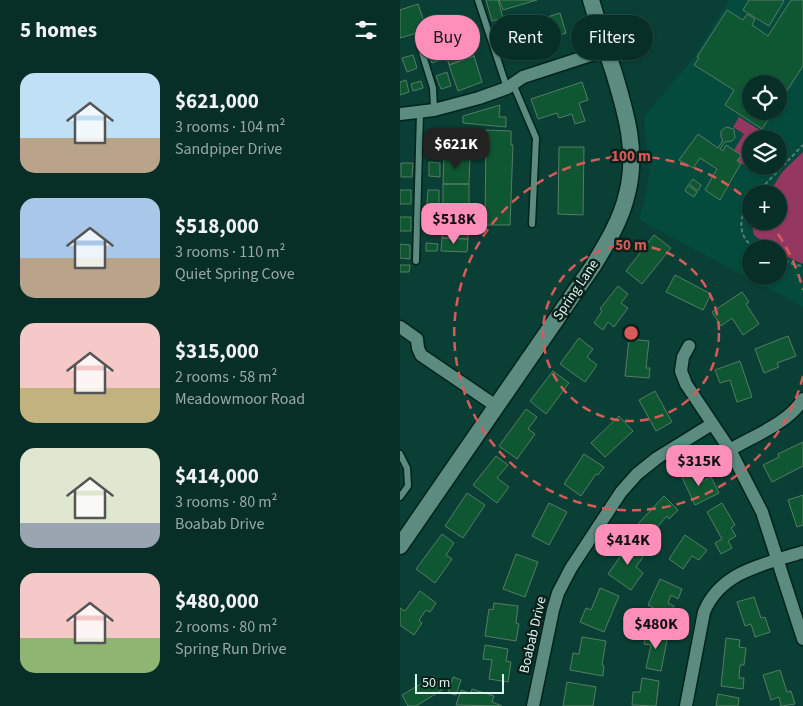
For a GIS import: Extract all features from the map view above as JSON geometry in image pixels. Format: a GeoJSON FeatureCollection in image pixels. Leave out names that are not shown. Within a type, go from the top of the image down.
{"type":"FeatureCollection","features":[{"type":"Feature","properties":{"kind":"street","name":"Spring Lane"},"geometry":{"type":"LineString","coordinates":[[591,0],[596,15]]}},
{"type":"Feature","properties":{"kind":"street"},"geometry":{"type":"LineString","coordinates":[[400,114],[434,110],[479,98],[510,86],[523,77],[575,60]]}},
{"type":"Feature","properties":{"kind":"street","name":"Spring Lane"},"geometry":{"type":"LineString","coordinates":[[400,546],[593,266],[615,226],[625,203],[631,175],[631,144],[625,112],[609,60]]}},
{"type":"Feature","properties":{"kind":"street"},"geometry":{"type":"LineString","coordinates":[[400,327],[416,339],[421,355],[496,406]]}},
{"type":"Feature","properties":{"kind":"street"},"geometry":{"type":"LineString","coordinates":[[688,346],[683,357],[681,371],[686,384],[730,450],[762,512],[803,640]]}},
{"type":"Feature","properties":{"kind":"street"},"geometry":{"type":"LineString","coordinates":[[730,450],[787,417],[798,408],[803,399]]}},
{"type":"Feature","properties":{"kind":"street","name":"Boabab Drive"},"geometry":{"type":"LineString","coordinates":[[533,706],[553,610],[558,593],[571,568],[621,492],[637,474],[657,458],[712,424]]}},
{"type":"Feature","properties":{"kind":"street"},"geometry":{"type":"LineString","coordinates":[[686,706],[704,612],[709,601],[725,582],[736,575],[803,552]]}},
{"type":"Feature","properties":{"kind":"lane"},"geometry":{"type":"LineString","coordinates":[[478,0],[510,86],[536,138],[532,224]]}},
{"type":"Feature","properties":{"kind":"lane"},"geometry":{"type":"LineString","coordinates":[[424,60],[433,88],[434,110]]}},
{"type":"Feature","properties":{"kind":"lane"},"geometry":{"type":"LineString","coordinates":[[416,262],[420,112]]}},
{"type":"Feature","properties":{"kind":"lane"},"geometry":{"type":"LineString","coordinates":[[400,454],[407,468],[408,486],[400,497]]}},
{"type":"Feature","properties":{"kind":"path"},"geometry":{"type":"LineString","coordinates":[[765,185],[803,145]]}},
{"type":"Feature","properties":{"kind":"path"},"geometry":{"type":"LineString","coordinates":[[742,220],[741,232],[747,240]]}},
{"type":"Feature","properties":{"kind":"path"},"geometry":{"type":"LineString","coordinates":[[787,262],[803,266]]}},
{"type":"Feature","properties":{"kind":"shaded area"},"geometry":{"type":"Polygon","coordinates":[[[729,0],[803,0],[803,307],[762,285],[787,285],[787,240],[742,240],[742,275],[639,220],[647,190],[649,170],[644,116],[692,60],[729,0]]]}},
{"type":"Feature","properties":{"kind":"shaded area"},"geometry":{"type":"Polygon","coordinates":[[[739,117],[760,130],[742,130],[742,133],[733,127],[739,117]]]}},
{"type":"Feature","properties":{"kind":"shaded area"},"geometry":{"type":"Polygon","coordinates":[[[742,137],[742,164],[737,161],[741,155],[734,150],[742,137]]]}},
{"type":"Feature","properties":{"kind":"shaded area"},"geometry":{"type":"Polygon","coordinates":[[[803,152],[803,264],[787,257],[787,240],[760,240],[754,235],[753,230],[787,230],[787,185],[774,185],[780,175],[787,175],[787,167],[803,152]]]}},
{"type":"Feature","properties":{"kind":"building"},"geometry":{"type":"Polygon","coordinates":[[[486,0],[498,0],[502,15],[490,15],[486,0]]]}},
{"type":"Feature","properties":{"kind":"building"},"geometry":{"type":"Polygon","coordinates":[[[499,0],[537,0],[503,10],[499,0]]]}},
{"type":"Feature","properties":{"kind":"building"},"geometry":{"type":"Polygon","coordinates":[[[749,0],[784,1],[769,26],[743,10],[749,0]]]}},
{"type":"Feature","properties":{"kind":"building"},"geometry":{"type":"Polygon","coordinates":[[[791,0],[803,0],[803,66],[787,91],[787,75],[742,75],[742,116],[725,105],[734,90],[694,65],[699,58],[697,57],[727,10],[743,20],[747,14],[755,19],[752,25],[768,36],[791,0]]]}},
{"type":"Feature","properties":{"kind":"building"},"geometry":{"type":"Polygon","coordinates":[[[418,4],[422,15],[415,15],[415,34],[400,38],[400,10],[418,4]]]}},
{"type":"Feature","properties":{"kind":"building"},"geometry":{"type":"Polygon","coordinates":[[[561,16],[566,33],[561,35],[561,16]]]}},
{"type":"Feature","properties":{"kind":"building"},"geometry":{"type":"Polygon","coordinates":[[[413,55],[417,68],[407,72],[402,58],[413,55]]]}},
{"type":"Feature","properties":{"kind":"building"},"geometry":{"type":"Polygon","coordinates":[[[447,60],[463,60],[449,65],[447,60]]]}},
{"type":"Feature","properties":{"kind":"building"},"geometry":{"type":"Polygon","coordinates":[[[463,60],[475,60],[482,82],[458,91],[449,65],[463,60]]]}},
{"type":"Feature","properties":{"kind":"building"},"geometry":{"type":"Polygon","coordinates":[[[447,72],[451,86],[441,89],[436,76],[447,72]]]}},
{"type":"Feature","properties":{"kind":"building"},"geometry":{"type":"Polygon","coordinates":[[[406,80],[409,92],[400,95],[400,82],[406,80]]]}},
{"type":"Feature","properties":{"kind":"building"},"geometry":{"type":"Polygon","coordinates":[[[421,81],[423,88],[413,91],[411,84],[421,81]]]}},
{"type":"Feature","properties":{"kind":"building"},"geometry":{"type":"Polygon","coordinates":[[[582,82],[588,100],[579,103],[585,121],[575,124],[572,114],[559,118],[557,113],[538,119],[531,99],[582,82]]]}},
{"type":"Feature","properties":{"kind":"building"},"geometry":{"type":"Polygon","coordinates":[[[500,105],[499,117],[506,117],[506,127],[463,123],[463,116],[500,105]]]}},
{"type":"Feature","properties":{"kind":"building"},"geometry":{"type":"Polygon","coordinates":[[[748,120],[768,120],[762,129],[748,120]]]}},
{"type":"Feature","properties":{"kind":"building"},"geometry":{"type":"Polygon","coordinates":[[[726,127],[734,129],[735,138],[732,141],[725,142],[720,149],[723,151],[726,145],[741,155],[737,161],[741,163],[720,200],[705,190],[717,169],[700,158],[693,168],[679,160],[698,134],[718,148],[723,140],[721,131],[726,127]]]}},
{"type":"Feature","properties":{"kind":"building"},"geometry":{"type":"Polygon","coordinates":[[[445,129],[471,130],[470,157],[444,156],[445,129]]]}},
{"type":"Feature","properties":{"kind":"building"},"geometry":{"type":"Polygon","coordinates":[[[486,130],[511,131],[511,145],[513,145],[510,225],[485,225],[486,130]]]}},
{"type":"Feature","properties":{"kind":"building"},"geometry":{"type":"Polygon","coordinates":[[[430,135],[441,135],[441,150],[429,149],[430,135]]]}},
{"type":"Feature","properties":{"kind":"building"},"geometry":{"type":"Polygon","coordinates":[[[559,147],[584,147],[583,215],[558,214],[559,147]]]}},
{"type":"Feature","properties":{"kind":"building"},"geometry":{"type":"Polygon","coordinates":[[[444,156],[470,157],[469,184],[443,184],[444,156]]]}},
{"type":"Feature","properties":{"kind":"building"},"geometry":{"type":"Polygon","coordinates":[[[429,162],[440,163],[440,177],[429,176],[429,162]]]}},
{"type":"Feature","properties":{"kind":"building"},"geometry":{"type":"Polygon","coordinates":[[[401,163],[413,163],[412,177],[401,177],[401,163]]]}},
{"type":"Feature","properties":{"kind":"building"},"geometry":{"type":"Polygon","coordinates":[[[693,179],[701,185],[698,191],[689,184],[693,179]]]}},
{"type":"Feature","properties":{"kind":"building"},"geometry":{"type":"Polygon","coordinates":[[[443,184],[469,184],[469,212],[443,211],[443,184]]]}},
{"type":"Feature","properties":{"kind":"building"},"geometry":{"type":"Polygon","coordinates":[[[688,185],[697,192],[694,197],[685,191],[688,185]]]}},
{"type":"Feature","properties":{"kind":"building"},"geometry":{"type":"Polygon","coordinates":[[[400,190],[411,190],[411,204],[400,204],[400,190]]]}},
{"type":"Feature","properties":{"kind":"building"},"geometry":{"type":"Polygon","coordinates":[[[428,190],[439,190],[439,204],[427,204],[428,190]]]}},
{"type":"Feature","properties":{"kind":"building"},"geometry":{"type":"Polygon","coordinates":[[[443,211],[469,212],[468,239],[442,238],[443,211]]]}},
{"type":"Feature","properties":{"kind":"building"},"geometry":{"type":"Polygon","coordinates":[[[400,217],[411,217],[411,231],[400,231],[400,217]]]}},
{"type":"Feature","properties":{"kind":"building"},"geometry":{"type":"Polygon","coordinates":[[[427,217],[438,217],[438,231],[427,231],[427,217]]]}},
{"type":"Feature","properties":{"kind":"building"},"geometry":{"type":"Polygon","coordinates":[[[654,235],[671,248],[642,284],[626,271],[654,235]]]}},
{"type":"Feature","properties":{"kind":"building"},"geometry":{"type":"Polygon","coordinates":[[[442,238],[468,239],[467,252],[441,251],[442,238]]]}},
{"type":"Feature","properties":{"kind":"building"},"geometry":{"type":"Polygon","coordinates":[[[426,243],[438,244],[437,251],[426,251],[426,243]]]}},
{"type":"Feature","properties":{"kind":"building"},"geometry":{"type":"Polygon","coordinates":[[[400,244],[410,245],[410,259],[400,258],[400,244]]]}},
{"type":"Feature","properties":{"kind":"building"},"geometry":{"type":"Polygon","coordinates":[[[400,265],[410,265],[409,272],[400,272],[400,265]]]}},
{"type":"Feature","properties":{"kind":"building"},"geometry":{"type":"Polygon","coordinates":[[[675,275],[711,294],[703,310],[666,292],[675,275]]]}},
{"type":"Feature","properties":{"kind":"building"},"geometry":{"type":"Polygon","coordinates":[[[618,286],[628,294],[621,303],[628,308],[614,327],[608,322],[603,330],[594,323],[602,311],[600,309],[618,286]]]}},
{"type":"Feature","properties":{"kind":"building"},"geometry":{"type":"Polygon","coordinates":[[[742,292],[749,302],[746,304],[759,324],[743,335],[732,318],[721,326],[712,312],[742,292]]]}},
{"type":"Feature","properties":{"kind":"building"},"geometry":{"type":"Polygon","coordinates":[[[788,336],[796,356],[777,363],[779,367],[764,373],[755,349],[788,336]]]}},
{"type":"Feature","properties":{"kind":"building"},"geometry":{"type":"Polygon","coordinates":[[[579,338],[593,349],[587,357],[597,365],[585,382],[560,364],[579,338]]]}},
{"type":"Feature","properties":{"kind":"building"},"geometry":{"type":"Polygon","coordinates":[[[629,339],[649,341],[646,368],[650,368],[649,378],[625,376],[629,339]]]}},
{"type":"Feature","properties":{"kind":"building"},"geometry":{"type":"Polygon","coordinates":[[[740,361],[752,397],[737,402],[730,380],[720,383],[715,370],[740,361]]]}},
{"type":"Feature","properties":{"kind":"building"},"geometry":{"type":"Polygon","coordinates":[[[553,371],[569,383],[546,414],[530,401],[553,371]]]}},
{"type":"Feature","properties":{"kind":"building"},"geometry":{"type":"Polygon","coordinates":[[[655,391],[672,422],[656,431],[639,400],[655,391]]]}},
{"type":"Feature","properties":{"kind":"building"},"geometry":{"type":"Polygon","coordinates":[[[526,409],[537,417],[528,429],[535,434],[517,459],[499,446],[526,409]]]}},
{"type":"Feature","properties":{"kind":"building"},"geometry":{"type":"Polygon","coordinates":[[[619,416],[633,431],[605,457],[591,443],[619,416]]]}},
{"type":"Feature","properties":{"kind":"building"},"geometry":{"type":"Polygon","coordinates":[[[803,442],[803,466],[772,482],[763,465],[779,457],[778,454],[803,442]]]}},
{"type":"Feature","properties":{"kind":"building"},"geometry":{"type":"Polygon","coordinates":[[[584,454],[604,467],[598,475],[596,474],[581,496],[564,484],[584,454]]]}},
{"type":"Feature","properties":{"kind":"building"},"geometry":{"type":"Polygon","coordinates":[[[496,456],[508,465],[497,478],[509,487],[497,503],[473,485],[496,456]]]}},
{"type":"Feature","properties":{"kind":"building"},"geometry":{"type":"Polygon","coordinates":[[[692,468],[699,483],[711,477],[719,493],[695,505],[680,473],[692,468]]]}},
{"type":"Feature","properties":{"kind":"building"},"geometry":{"type":"Polygon","coordinates":[[[467,493],[485,505],[463,538],[445,526],[467,493]]]}},
{"type":"Feature","properties":{"kind":"building"},"geometry":{"type":"Polygon","coordinates":[[[803,495],[803,525],[797,527],[788,500],[803,495]]]}},
{"type":"Feature","properties":{"kind":"building"},"geometry":{"type":"Polygon","coordinates":[[[664,496],[678,510],[669,519],[667,516],[648,537],[636,526],[664,496]]]}},
{"type":"Feature","properties":{"kind":"building"},"geometry":{"type":"Polygon","coordinates":[[[549,503],[567,512],[549,545],[532,536],[549,503]]]}},
{"type":"Feature","properties":{"kind":"building"},"geometry":{"type":"Polygon","coordinates":[[[722,503],[735,525],[731,528],[736,536],[728,541],[732,548],[721,554],[715,543],[722,539],[707,512],[722,503]]]}},
{"type":"Feature","properties":{"kind":"building"},"geometry":{"type":"Polygon","coordinates":[[[442,534],[454,543],[446,555],[452,559],[435,583],[416,569],[442,534]]]}},
{"type":"Feature","properties":{"kind":"building"},"geometry":{"type":"Polygon","coordinates":[[[685,535],[707,550],[699,560],[692,556],[683,569],[669,559],[685,535]]]}},
{"type":"Feature","properties":{"kind":"building"},"geometry":{"type":"Polygon","coordinates":[[[625,541],[645,554],[636,567],[643,573],[631,590],[608,574],[622,554],[618,551],[625,541]]]}},
{"type":"Feature","properties":{"kind":"building"},"geometry":{"type":"Polygon","coordinates":[[[516,554],[538,562],[525,597],[503,589],[516,554]]]}},
{"type":"Feature","properties":{"kind":"building"},"geometry":{"type":"Polygon","coordinates":[[[660,579],[682,589],[678,599],[671,595],[668,603],[674,606],[666,624],[655,619],[659,611],[648,605],[660,579]]]}},
{"type":"Feature","properties":{"kind":"building"},"geometry":{"type":"Polygon","coordinates":[[[600,588],[619,596],[604,632],[580,622],[586,608],[591,610],[600,588]]]}},
{"type":"Feature","properties":{"kind":"building"},"geometry":{"type":"Polygon","coordinates":[[[420,591],[436,603],[430,612],[426,610],[419,620],[422,623],[414,635],[400,625],[400,608],[405,611],[420,591]]]}},
{"type":"Feature","properties":{"kind":"building"},"geometry":{"type":"Polygon","coordinates":[[[754,597],[761,618],[765,617],[770,632],[755,637],[751,624],[745,626],[737,602],[754,597]]]}},
{"type":"Feature","properties":{"kind":"building"},"geometry":{"type":"Polygon","coordinates":[[[494,603],[518,606],[516,623],[519,624],[516,641],[485,636],[489,609],[493,610],[494,603]]]}},
{"type":"Feature","properties":{"kind":"building"},"geometry":{"type":"Polygon","coordinates":[[[647,631],[668,635],[661,671],[646,668],[651,645],[644,644],[647,631]]]}},
{"type":"Feature","properties":{"kind":"building"},"geometry":{"type":"Polygon","coordinates":[[[582,637],[606,641],[602,665],[604,666],[603,676],[570,670],[573,653],[579,654],[582,637]]]}},
{"type":"Feature","properties":{"kind":"building"},"geometry":{"type":"Polygon","coordinates":[[[726,638],[740,640],[739,647],[746,648],[744,665],[740,665],[739,678],[744,678],[743,689],[721,686],[726,638]]]}},
{"type":"Feature","properties":{"kind":"building"},"geometry":{"type":"Polygon","coordinates":[[[485,645],[508,649],[506,661],[511,662],[508,682],[489,679],[492,660],[483,659],[485,645]]]}},
{"type":"Feature","properties":{"kind":"building"},"geometry":{"type":"Polygon","coordinates":[[[780,670],[787,692],[791,691],[795,704],[781,706],[779,697],[771,700],[763,675],[780,670]]]}},
{"type":"Feature","properties":{"kind":"building"},"geometry":{"type":"Polygon","coordinates":[[[434,676],[442,690],[416,706],[408,706],[402,695],[434,676]]]}},
{"type":"Feature","properties":{"kind":"building"},"geometry":{"type":"Polygon","coordinates":[[[453,677],[461,680],[456,695],[448,693],[453,677]]]}},
{"type":"Feature","properties":{"kind":"building"},"geometry":{"type":"Polygon","coordinates":[[[642,678],[659,681],[656,706],[632,705],[633,692],[640,692],[642,678]]]}},
{"type":"Feature","properties":{"kind":"building"},"geometry":{"type":"Polygon","coordinates":[[[567,682],[596,687],[593,706],[563,706],[567,682]]]}},
{"type":"Feature","properties":{"kind":"building"},"geometry":{"type":"Polygon","coordinates":[[[472,689],[494,696],[492,702],[502,706],[456,705],[461,690],[471,694],[472,689]]]}},
{"type":"Feature","properties":{"kind":"building"},"geometry":{"type":"Polygon","coordinates":[[[718,694],[739,698],[738,706],[716,706],[718,694]]]}}]}
